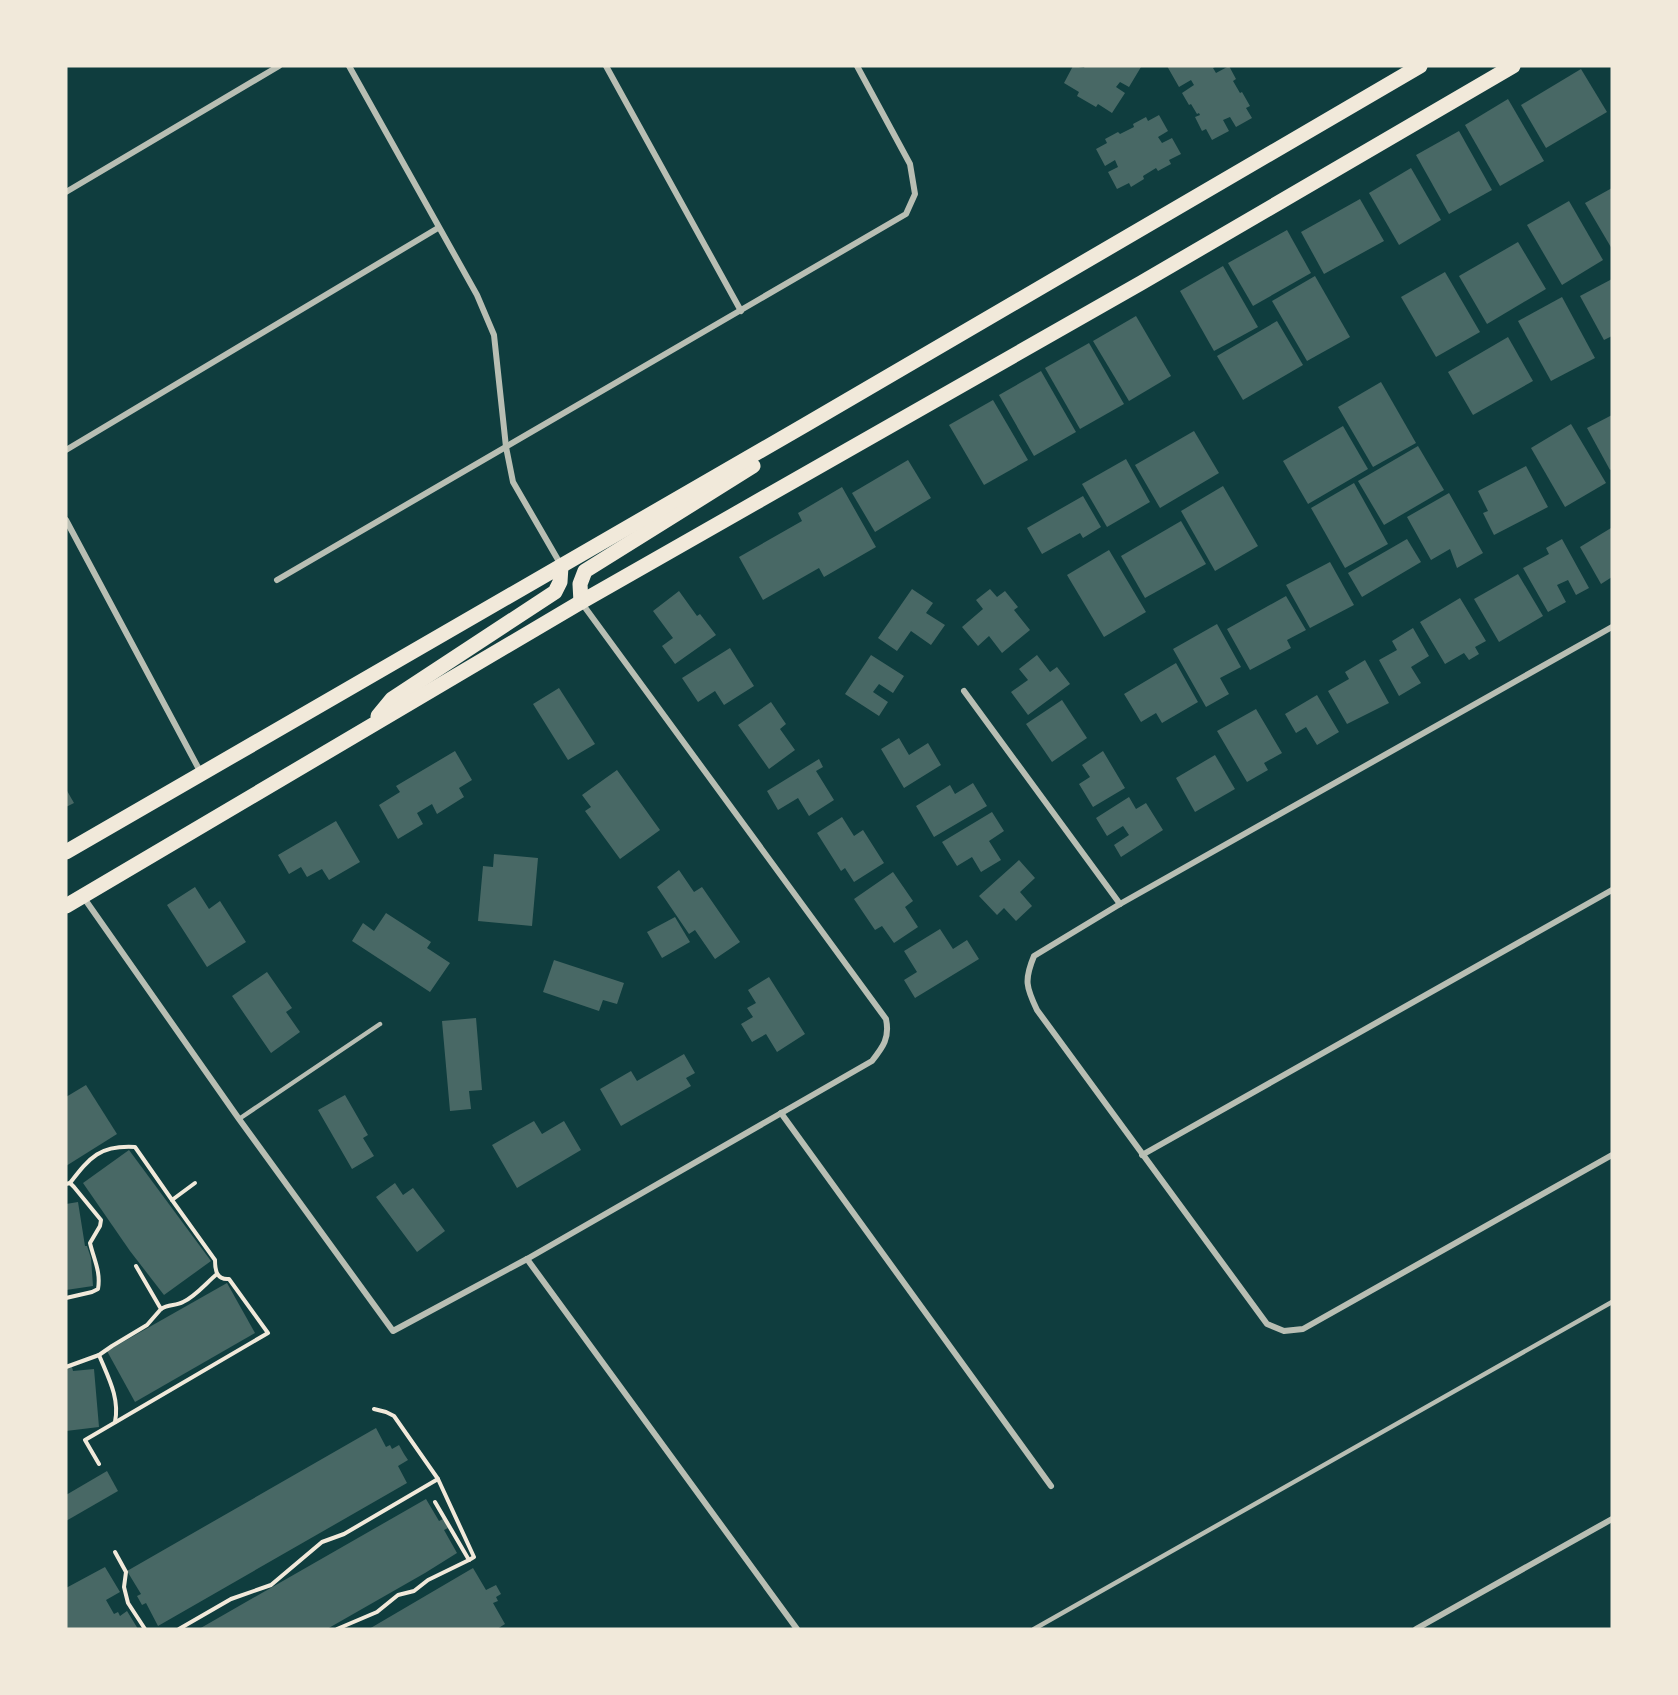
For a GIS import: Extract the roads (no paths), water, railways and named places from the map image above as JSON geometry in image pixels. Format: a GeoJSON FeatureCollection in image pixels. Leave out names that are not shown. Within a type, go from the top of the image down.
{"type":"FeatureCollection","features":[{"type":"Feature","properties":{"kind":"main road"},"geometry":{"type":"LineString","coordinates":[[66,852],[1420,66]]}},
{"type":"Feature","properties":{"kind":"main road"},"geometry":{"type":"LineString","coordinates":[[66,906],[581,602],[1151,277],[1513,66]]}},
{"type":"Feature","properties":{"kind":"main road"},"geometry":{"type":"LineString","coordinates":[[581,602],[579,584],[585,571],[777,452],[805,425]]}},
{"type":"Feature","properties":{"kind":"main road"},"geometry":{"type":"LineString","coordinates":[[368,727],[393,699],[555,591],[560,582],[561,566]]}},
{"type":"Feature","properties":{"kind":"street"},"geometry":{"type":"LineString","coordinates":[[66,192],[279,66]]}},
{"type":"Feature","properties":{"kind":"street"},"geometry":{"type":"LineString","coordinates":[[349,66],[477,295],[494,334],[506,447],[513,482],[561,566]]}},
{"type":"Feature","properties":{"kind":"street"},"geometry":{"type":"LineString","coordinates":[[606,66],[741,311]]}},
{"type":"Feature","properties":{"kind":"street"},"geometry":{"type":"LineString","coordinates":[[277,580],[906,214],[915,194],[910,164],[857,66]]}},
{"type":"Feature","properties":{"kind":"street"},"geometry":{"type":"LineString","coordinates":[[66,450],[438,228]]}},
{"type":"Feature","properties":{"kind":"street"},"geometry":{"type":"LineString","coordinates":[[66,520],[201,774]]}},
{"type":"Feature","properties":{"kind":"street"},"geometry":{"type":"LineString","coordinates":[[83,896],[239,1119],[393,1331],[527,1259],[872,1061],[884,1046],[889,1031],[886,1019],[581,602]]}},
{"type":"Feature","properties":{"kind":"street"},"geometry":{"type":"LineString","coordinates":[[1612,627],[1120,904],[1034,956],[1028,971],[1027,988],[1037,1010],[1267,1324],[1284,1331],[1304,1329],[1612,1155]]}},
{"type":"Feature","properties":{"kind":"street"},"geometry":{"type":"LineString","coordinates":[[964,691],[1120,904]]}},
{"type":"Feature","properties":{"kind":"street"},"geometry":{"type":"LineString","coordinates":[[1142,1155],[1612,890]]}},
{"type":"Feature","properties":{"kind":"street"},"geometry":{"type":"LineString","coordinates":[[781,1113],[1051,1486]]}},
{"type":"Feature","properties":{"kind":"street"},"geometry":{"type":"LineString","coordinates":[[527,1259],[797,1629]]}},
{"type":"Feature","properties":{"kind":"street"},"geometry":{"type":"LineString","coordinates":[[1416,1629],[1612,1519]]}},
{"type":"Feature","properties":{"kind":"lane"},"geometry":{"type":"LineString","coordinates":[[239,1119],[380,1024]]}},
{"type":"Feature","properties":{"kind":"lane"},"geometry":{"type":"LineString","coordinates":[[1034,1629],[1612,1302]]}}]}
